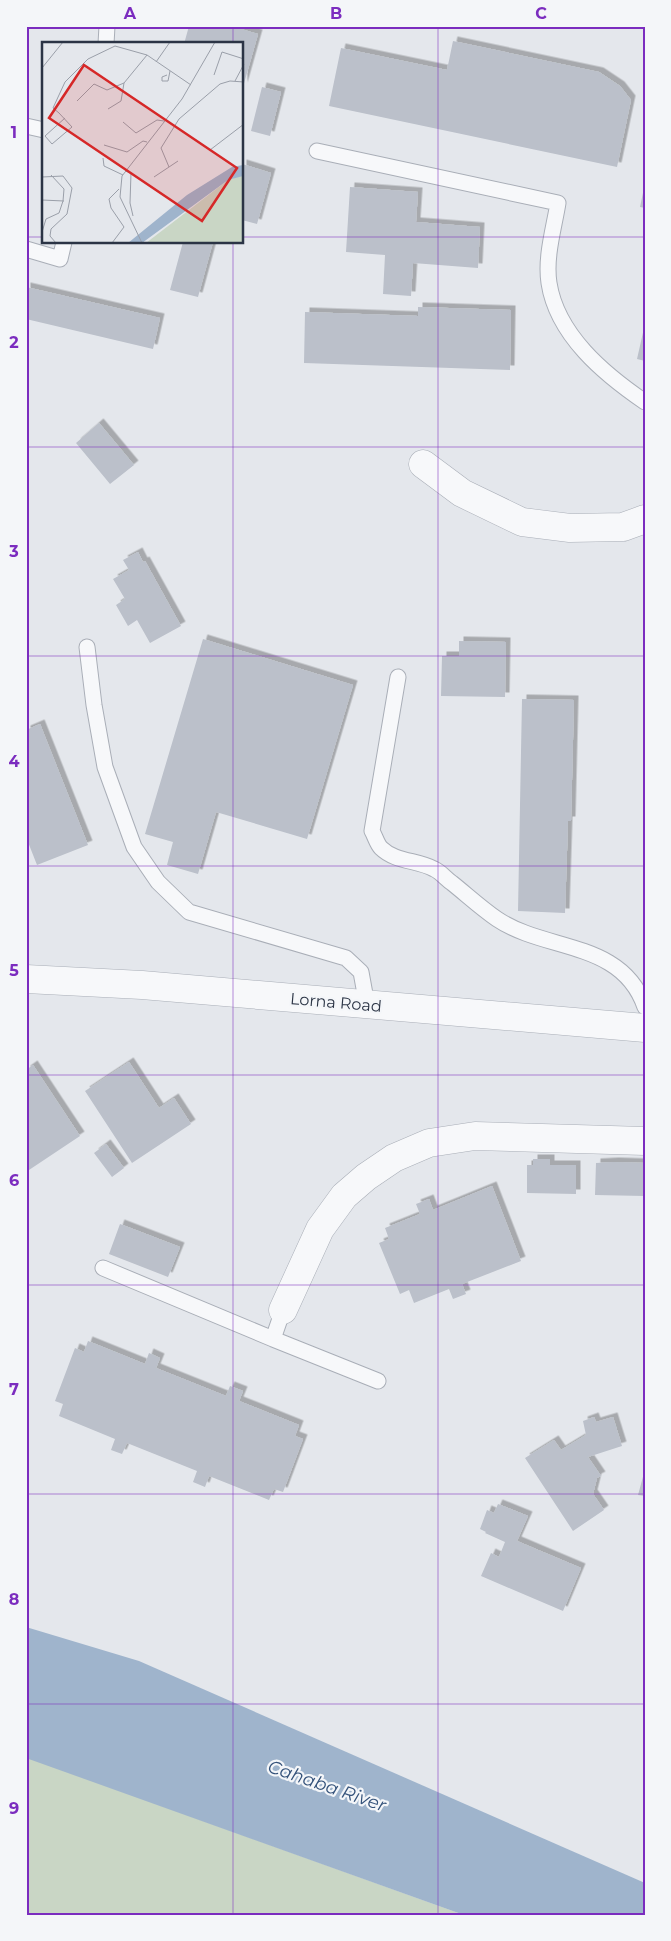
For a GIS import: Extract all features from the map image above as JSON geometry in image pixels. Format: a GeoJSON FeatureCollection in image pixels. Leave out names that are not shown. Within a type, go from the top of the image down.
{"type":"FeatureCollection","features":[{"type":"Feature","properties":{"kind":"street"},"geometry":{"type":"LineString","coordinates":[[423,464],[462,493],[522,522],[570,528],[623,527],[645,519]]}},
{"type":"Feature","properties":{"kind":"street","name":"Lorna Road"},"geometry":{"type":"LineString","coordinates":[[26,979],[142,986],[645,1028]]}},
{"type":"Feature","properties":{"kind":"street"},"geometry":{"type":"LineString","coordinates":[[283,1310],[320,1229],[344,1196],[366,1177],[394,1158],[429,1143],[475,1136],[645,1141]]}},
{"type":"Feature","properties":{"kind":"lane"},"geometry":{"type":"LineString","coordinates":[[106,42],[107,26]]}},
{"type":"Feature","properties":{"kind":"lane"},"geometry":{"type":"LineString","coordinates":[[26,126],[42,130]]}},
{"type":"Feature","properties":{"kind":"lane"},"geometry":{"type":"LineString","coordinates":[[317,151],[558,203],[550,252],[549,272],[554,302],[578,343],[594,362],[645,402]]}},
{"type":"Feature","properties":{"kind":"lane"},"geometry":{"type":"LineString","coordinates":[[26,249],[60,259],[64,244]]}},
{"type":"Feature","properties":{"kind":"lane"},"geometry":{"type":"LineString","coordinates":[[88,647],[94,705],[105,767],[134,847],[158,882],[189,912],[346,958],[361,972],[367,1005]]}},
{"type":"Feature","properties":{"kind":"lane"},"geometry":{"type":"LineString","coordinates":[[398,677],[372,831],[381,848],[401,859],[434,869],[498,920],[528,934],[598,957],[614,965],[624,972],[635,986],[645,1007]]}},
{"type":"Feature","properties":{"kind":"lane"},"geometry":{"type":"LineString","coordinates":[[103,1268],[378,1381]]}},
{"type":"Feature","properties":{"kind":"lane"},"geometry":{"type":"LineString","coordinates":[[273,1339],[283,1310]]}},
{"type":"Feature","properties":{"kind":"green space"},"geometry":{"type":"Polygon","coordinates":[[[26,1757],[464,1915],[26,1915],[26,1757]]]}},
{"type":"Feature","properties":{"kind":"water","name":"Cahaba River"},"geometry":{"type":"Polygon","coordinates":[[[26,1627],[139,1661],[645,1883],[645,1915],[464,1915],[26,1758],[26,1627]]]}},
{"type":"Feature","properties":{"kind":"building"},"geometry":{"type":"Polygon","coordinates":[[[189,26],[231,26],[258,34],[244,83],[244,42],[185,42],[189,26]]]}},
{"type":"Feature","properties":{"kind":"building"},"geometry":{"type":"Polygon","coordinates":[[[453,41],[599,72],[620,86],[631,100],[617,167],[329,106],[341,48],[447,70],[453,41]]]}},
{"type":"Feature","properties":{"kind":"building"},"geometry":{"type":"Polygon","coordinates":[[[262,87],[281,92],[270,136],[251,131],[262,87]]]}},
{"type":"Feature","properties":{"kind":"building"},"geometry":{"type":"Polygon","coordinates":[[[244,165],[271,173],[257,224],[244,221],[244,165]]]}},
{"type":"Feature","properties":{"kind":"building"},"geometry":{"type":"Polygon","coordinates":[[[350,187],[418,192],[416,222],[480,227],[478,268],[413,263],[411,296],[383,294],[385,255],[346,252],[350,187]]]}},
{"type":"Feature","properties":{"kind":"building"},"geometry":{"type":"Polygon","coordinates":[[[645,188],[645,208],[640,207],[645,188]]]}},
{"type":"Feature","properties":{"kind":"building"},"geometry":{"type":"Polygon","coordinates":[[[182,244],[212,244],[198,297],[170,290],[182,244]]]}},
{"type":"Feature","properties":{"kind":"building"},"geometry":{"type":"Polygon","coordinates":[[[26,287],[160,318],[153,349],[26,319],[26,287]]]}},
{"type":"Feature","properties":{"kind":"building"},"geometry":{"type":"Polygon","coordinates":[[[418,307],[511,310],[510,370],[304,363],[305,312],[418,316],[418,307]]]}},
{"type":"Feature","properties":{"kind":"building"},"geometry":{"type":"Polygon","coordinates":[[[645,328],[645,361],[637,359],[645,328]]]}},
{"type":"Feature","properties":{"kind":"building"},"geometry":{"type":"Polygon","coordinates":[[[99,423],[134,465],[110,484],[76,443],[99,423]]]}},
{"type":"Feature","properties":{"kind":"building"},"geometry":{"type":"Polygon","coordinates":[[[138,552],[143,562],[145,561],[181,626],[150,643],[137,620],[128,626],[116,605],[125,599],[113,579],[129,570],[123,560],[138,552]]]}},
{"type":"Feature","properties":{"kind":"building"},"geometry":{"type":"Polygon","coordinates":[[[203,639],[353,685],[307,839],[216,812],[198,874],[167,865],[173,842],[145,834],[203,639]]]}},
{"type":"Feature","properties":{"kind":"building"},"geometry":{"type":"Polygon","coordinates":[[[459,641],[506,642],[505,697],[441,696],[442,656],[459,656],[459,641]]]}},
{"type":"Feature","properties":{"kind":"building"},"geometry":{"type":"Polygon","coordinates":[[[522,699],[574,700],[571,821],[568,821],[565,913],[518,911],[522,699]]]}},
{"type":"Feature","properties":{"kind":"building"},"geometry":{"type":"Polygon","coordinates":[[[40,724],[88,845],[37,865],[26,837],[26,730],[40,724]]]}},
{"type":"Feature","properties":{"kind":"building"},"geometry":{"type":"Polygon","coordinates":[[[129,1062],[159,1108],[174,1098],[191,1124],[132,1163],[85,1091],[129,1062]]]}},
{"type":"Feature","properties":{"kind":"building"},"geometry":{"type":"Polygon","coordinates":[[[33,1065],[80,1136],[26,1172],[26,1070],[33,1065]]]}},
{"type":"Feature","properties":{"kind":"building"},"geometry":{"type":"Polygon","coordinates":[[[106,1144],[124,1168],[112,1177],[94,1153],[106,1144]]]}},
{"type":"Feature","properties":{"kind":"building"},"geometry":{"type":"Polygon","coordinates":[[[533,1159],[550,1159],[550,1165],[576,1165],[576,1194],[527,1193],[527,1165],[533,1165],[533,1159]]]}},
{"type":"Feature","properties":{"kind":"building"},"geometry":{"type":"Polygon","coordinates":[[[596,1163],[645,1163],[645,1196],[595,1195],[596,1163]]]}},
{"type":"Feature","properties":{"kind":"building"},"geometry":{"type":"Polygon","coordinates":[[[492,1186],[521,1261],[462,1284],[466,1294],[453,1299],[449,1289],[414,1303],[409,1290],[400,1294],[379,1243],[389,1239],[385,1228],[420,1214],[416,1204],[429,1199],[433,1210],[492,1186]]]}},
{"type":"Feature","properties":{"kind":"building"},"geometry":{"type":"Polygon","coordinates":[[[120,1224],[180,1247],[168,1277],[109,1254],[120,1224]]]}},
{"type":"Feature","properties":{"kind":"building"},"geometry":{"type":"Polygon","coordinates":[[[88,1341],[145,1364],[149,1353],[160,1358],[156,1368],[226,1396],[230,1386],[243,1391],[239,1401],[299,1425],[295,1436],[303,1439],[283,1492],[274,1489],[269,1500],[209,1476],[205,1487],[193,1482],[197,1471],[127,1443],[122,1454],[111,1450],[115,1439],[59,1416],[63,1404],[55,1401],[75,1348],[84,1352],[88,1341]]]}},
{"type":"Feature","properties":{"kind":"building"},"geometry":{"type":"Polygon","coordinates":[[[594,1417],[596,1422],[613,1417],[622,1446],[588,1457],[601,1476],[597,1478],[593,1494],[604,1510],[573,1531],[525,1458],[554,1440],[561,1450],[586,1435],[583,1421],[594,1417]]]}},
{"type":"Feature","properties":{"kind":"building"},"geometry":{"type":"Polygon","coordinates":[[[645,1473],[645,1496],[638,1495],[645,1473]]]}},
{"type":"Feature","properties":{"kind":"building"},"geometry":{"type":"Polygon","coordinates":[[[498,1504],[528,1516],[517,1541],[581,1568],[563,1611],[481,1576],[491,1553],[499,1557],[505,1542],[480,1529],[487,1510],[494,1513],[498,1504]]]}}]}
